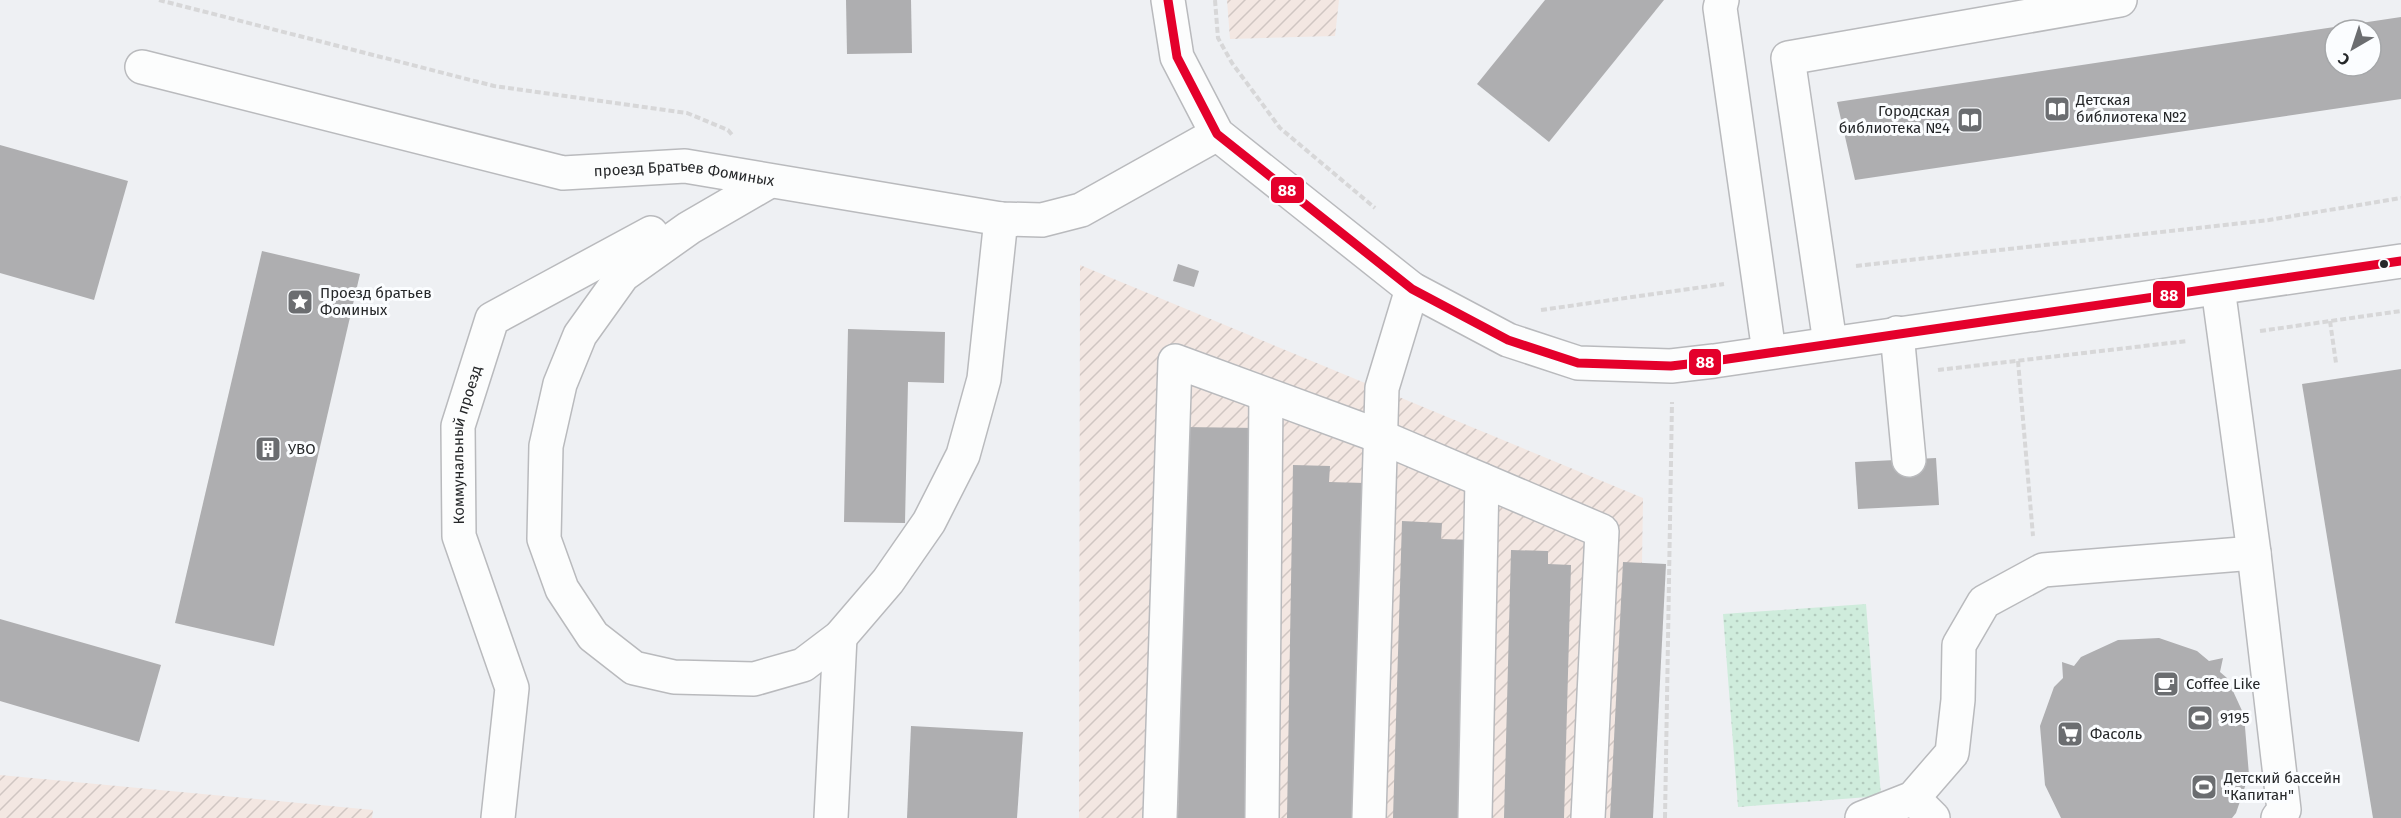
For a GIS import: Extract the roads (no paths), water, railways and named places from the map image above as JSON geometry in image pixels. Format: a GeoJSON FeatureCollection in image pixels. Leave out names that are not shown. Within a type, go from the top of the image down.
{"type":"FeatureCollection","features":[{"type":"Feature","properties":{"kind":"street"},"geometry":{"type":"LineString","coordinates":[[1168,0],[1177,57],[1217,134],[1412,289],[1508,340],[1578,363],[1671,366],[2401,261]]}},
{"type":"Feature","properties":{"kind":"street"},"geometry":{"type":"LineString","coordinates":[[1722,0],[1720,8],[1769,352]]}},
{"type":"Feature","properties":{"kind":"street"},"geometry":{"type":"LineString","coordinates":[[1830,343],[1788,58],[2120,0]]}},
{"type":"Feature","properties":{"kind":"street","name":"проезд Братьев Фоминых"},"geometry":{"type":"LineString","coordinates":[[142,67],[563,173],[685,166],[1001,219],[1041,220],[1081,210],[1217,134]]}},
{"type":"Feature","properties":{"kind":"street"},"geometry":{"type":"LineString","coordinates":[[770,181],[689,228],[622,275],[580,335],[560,384],[546,446],[544,539],[561,589],[593,636],[634,668],[674,677],[754,679],[803,664],[840,637],[888,581],[929,522],[963,455],[984,379],[1001,219]]}},
{"type":"Feature","properties":{"kind":"street","name":"Коммунальный проезд"},"geometry":{"type":"LineString","coordinates":[[498,818],[512,688],[459,536],[458,426],[492,319],[650,233],[689,228]]}},
{"type":"Feature","properties":{"kind":"street"},"geometry":{"type":"LineString","coordinates":[[2218,288],[2254,554],[2284,810],[2278,818]]}},
{"type":"Feature","properties":{"kind":"street"},"geometry":{"type":"LineString","coordinates":[[1369,818],[1382,388],[1412,289]]}},
{"type":"Feature","properties":{"kind":"street"},"geometry":{"type":"LineString","coordinates":[[1887,335],[1902,375],[1899,460],[1887,335]]}},
{"type":"Feature","properties":{"kind":"street"},"geometry":{"type":"LineString","coordinates":[[1160,818],[1175,361],[1379,436],[1602,531],[1588,818]]}},
{"type":"Feature","properties":{"kind":"street"},"geometry":{"type":"LineString","coordinates":[[1262,818],[1266,394]]}},
{"type":"Feature","properties":{"kind":"street"},"geometry":{"type":"LineString","coordinates":[[1475,818],[1482,480]]}},
{"type":"Feature","properties":{"kind":"street"},"geometry":{"type":"LineString","coordinates":[[1862,818],[1923,808],[1952,753],[1958,700],[1959,645],[1984,602],[2043,570],[2254,554]]}},
{"type":"Feature","properties":{"kind":"street"},"geometry":{"type":"LineString","coordinates":[[831,818],[840,637]]}},
{"type":"Feature","properties":{"kind":"place","name":"Детская библиотека №2"},"geometry":{"type":"Point","coordinates":[2057,109]}},
{"type":"Feature","properties":{"kind":"place","name":"Городская библиотека №4"},"geometry":{"type":"Point","coordinates":[1970,120]}},
{"type":"Feature","properties":{"kind":"place","name":"Проезд братьев Фоминых"},"geometry":{"type":"Point","coordinates":[300,302]}},
{"type":"Feature","properties":{"kind":"place","name":"УВО"},"geometry":{"type":"Point","coordinates":[268,449]}},
{"type":"Feature","properties":{"kind":"place","name":"Coffee Like"},"geometry":{"type":"Point","coordinates":[2166,684]}},
{"type":"Feature","properties":{"kind":"place","name":"9195"},"geometry":{"type":"Point","coordinates":[2200,718]}},
{"type":"Feature","properties":{"kind":"place","name":"Фасоль"},"geometry":{"type":"Point","coordinates":[2070,734]}},
{"type":"Feature","properties":{"kind":"place","name":"Детский бассейн \"Капитан\""},"geometry":{"type":"Point","coordinates":[2204,787]}}]}
